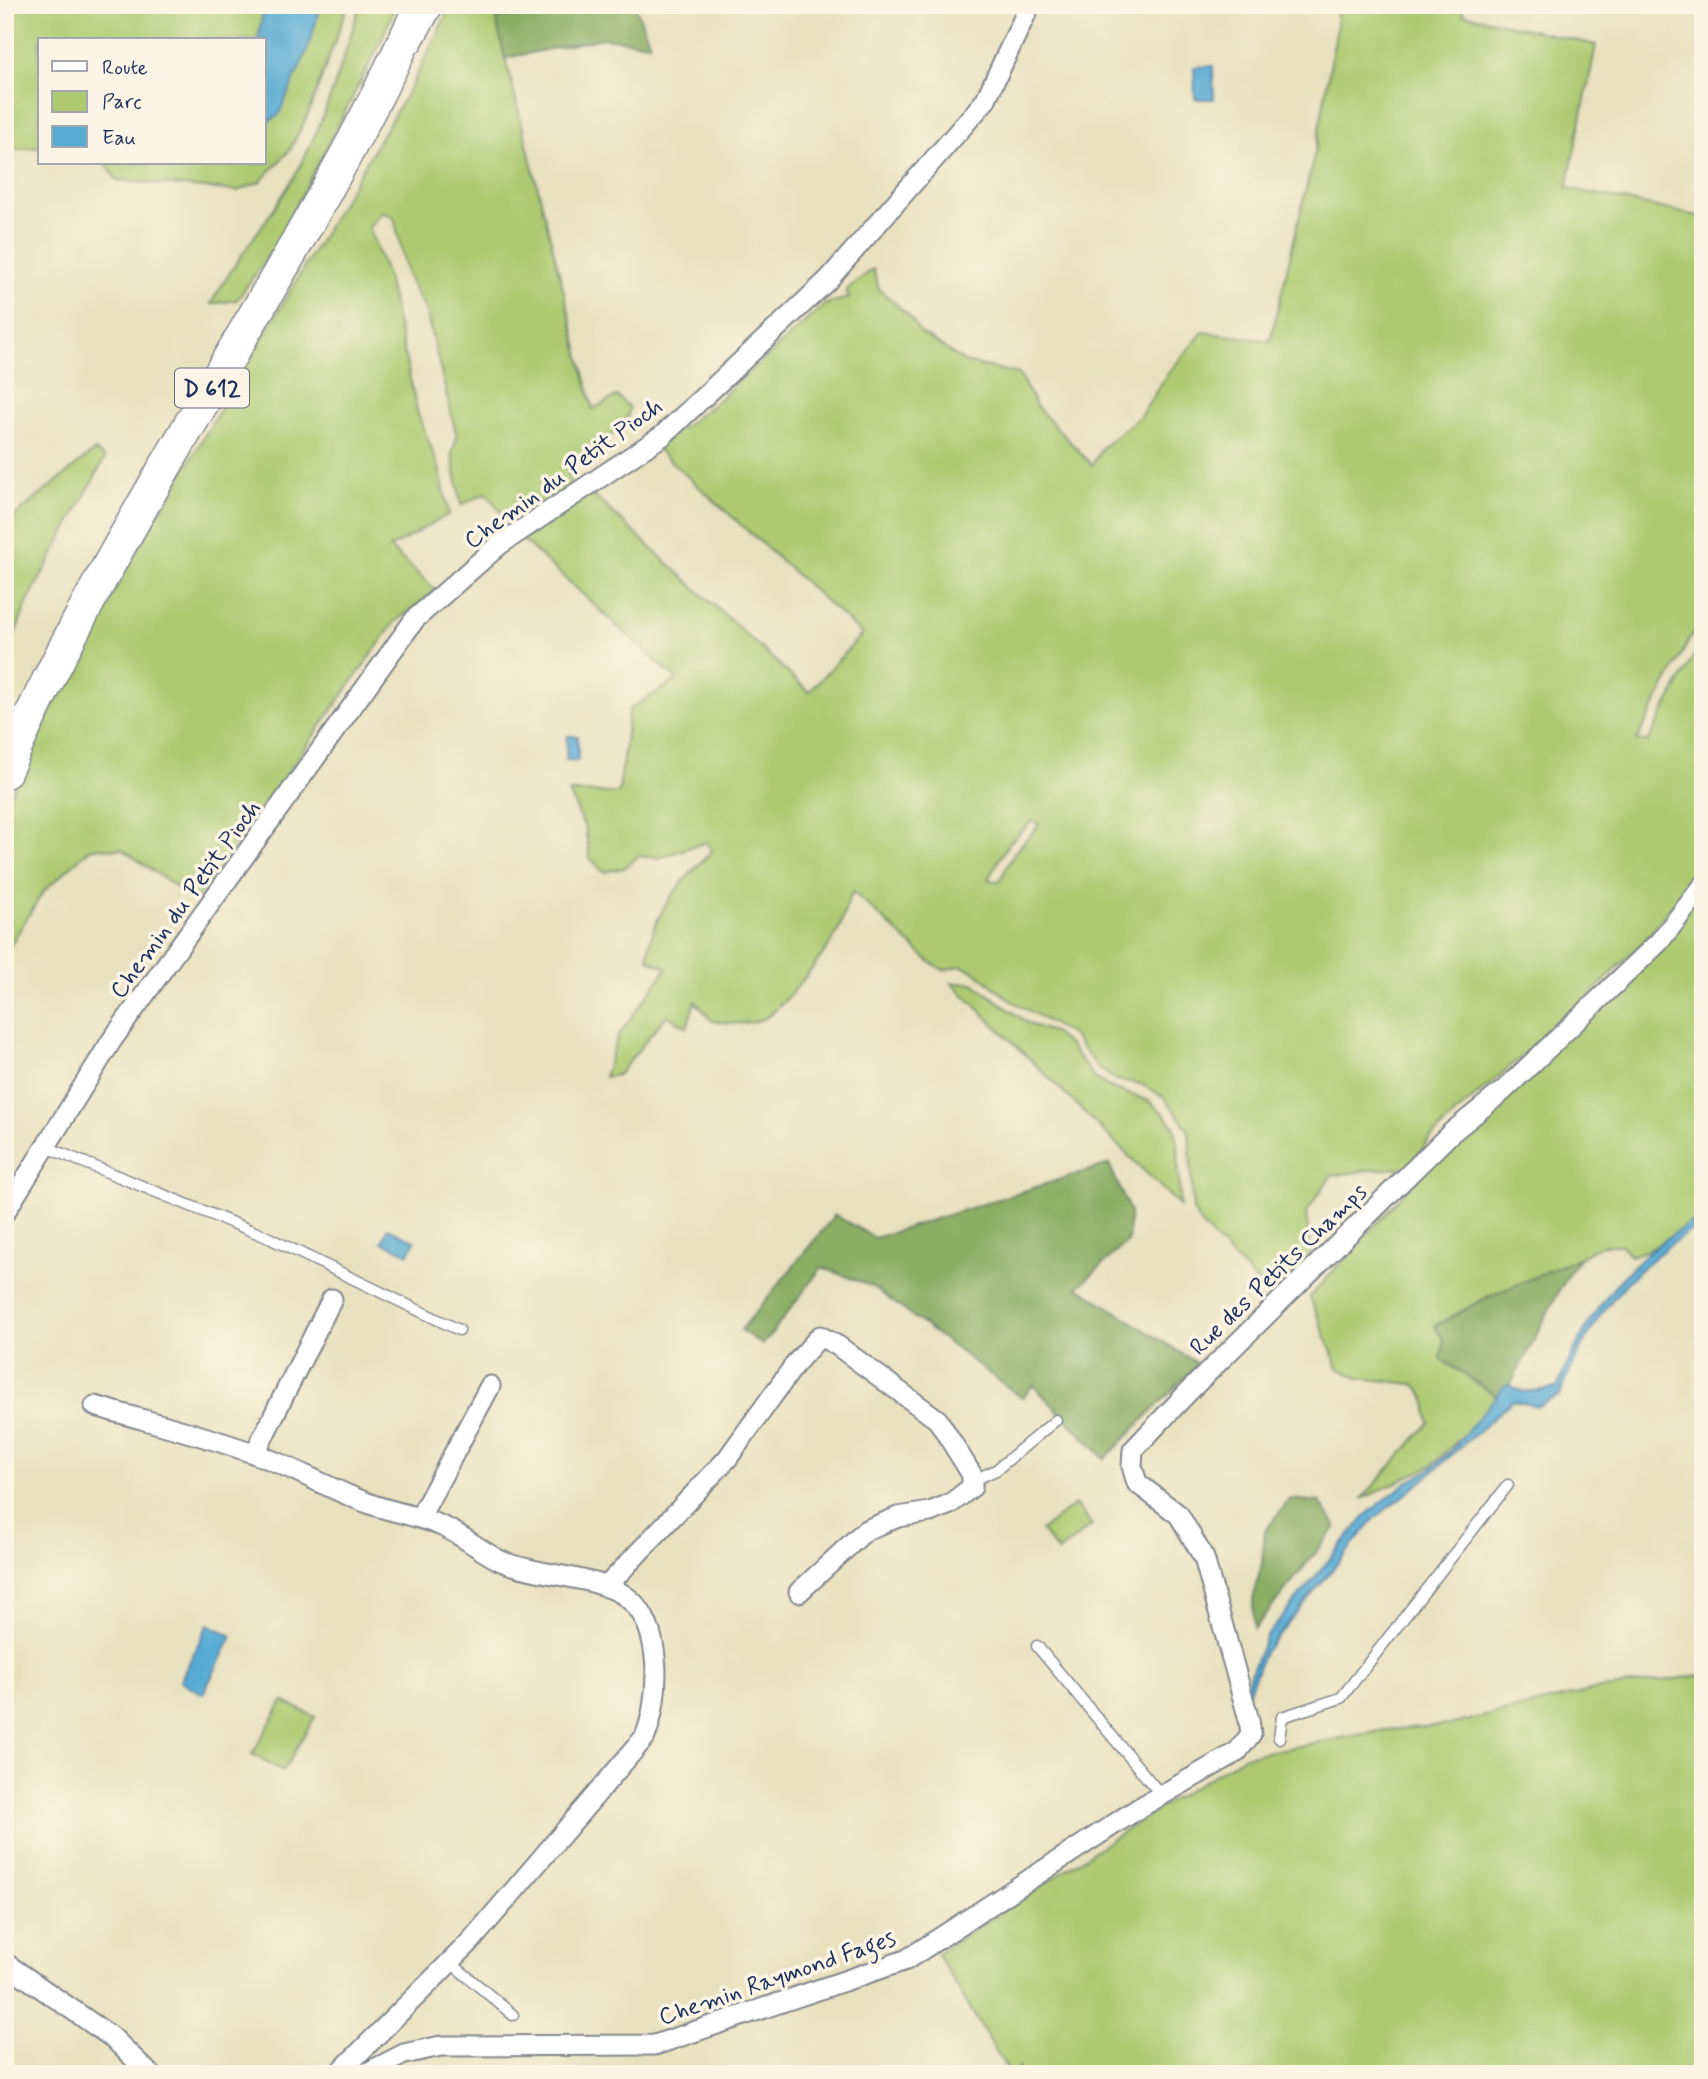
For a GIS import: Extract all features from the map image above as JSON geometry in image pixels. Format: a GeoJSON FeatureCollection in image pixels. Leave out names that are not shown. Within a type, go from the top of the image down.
{"type":"FeatureCollection","features":[{"type":"Feature","properties":{"kind":"highway","name":"D 612"},"geometry":{"type":"LineString","coordinates":[[5,772],[83,612],[378,99],[421,5]]}},
{"type":"Feature","properties":{"kind":"street","name":"Chemin du Petit Pioch"},"geometry":{"type":"LineString","coordinates":[[5,1212],[112,1041],[415,619],[499,545],[662,436],[828,280],[985,101],[1030,5]]}},
{"type":"Feature","properties":{"kind":"street","name":"Rue des Petits Champs"},"geometry":{"type":"LineString","coordinates":[[1237,1752],[1251,1734],[1249,1720],[1204,1558],[1179,1515],[1137,1483],[1132,1466],[1133,1450],[1191,1389],[1451,1133],[1504,1090],[1650,951],[1703,886]]}},
{"type":"Feature","properties":{"kind":"street"},"geometry":{"type":"LineString","coordinates":[[255,1453],[332,1299]]}},
{"type":"Feature","properties":{"kind":"street"},"geometry":{"type":"LineString","coordinates":[[606,1587],[727,1459],[796,1363],[820,1336],[838,1346],[938,1420],[972,1475],[972,1487],[950,1504],[930,1512],[898,1517],[866,1530],[799,1592]]}},
{"type":"Feature","properties":{"kind":"street"},"geometry":{"type":"LineString","coordinates":[[420,1517],[490,1386]]}},
{"type":"Feature","properties":{"kind":"street"},"geometry":{"type":"LineString","coordinates":[[95,1406],[255,1453],[306,1473],[365,1503],[420,1517],[447,1528],[501,1561],[543,1574],[606,1587],[628,1597],[643,1615],[650,1634],[657,1679],[655,1711],[645,1737],[450,1962],[338,2074]]}},
{"type":"Feature","properties":{"kind":"street","name":"Chemin Raymond Fages"},"geometry":{"type":"LineString","coordinates":[[365,2074],[404,2054],[441,2046],[655,2045],[906,1960],[1068,1853],[1237,1752]]}},
{"type":"Feature","properties":{"kind":"street"},"geometry":{"type":"LineString","coordinates":[[5,1963],[113,2038],[150,2074]]}},
{"type":"Feature","properties":{"kind":"lane"},"geometry":{"type":"LineString","coordinates":[[378,99],[425,34],[439,5]]}},
{"type":"Feature","properties":{"kind":"lane"},"geometry":{"type":"LineString","coordinates":[[46,1147],[267,1237],[459,1330]]}},
{"type":"Feature","properties":{"kind":"lane"},"geometry":{"type":"LineString","coordinates":[[972,1481],[996,1471],[1056,1420]]}},
{"type":"Feature","properties":{"kind":"lane"},"geometry":{"type":"LineString","coordinates":[[1279,1738],[1282,1717],[1341,1698],[1508,1485]]}},
{"type":"Feature","properties":{"kind":"lane"},"geometry":{"type":"LineString","coordinates":[[1037,1646],[1163,1796]]}},
{"type":"Feature","properties":{"kind":"lane"},"geometry":{"type":"LineString","coordinates":[[450,1962],[513,2015]]}},
{"type":"Feature","properties":{"kind":"green space"},"geometry":{"type":"Polygon","coordinates":[[[5,5],[348,5],[309,112],[290,150],[260,182],[238,191],[117,180],[106,164],[266,164],[266,38],[38,38],[38,147],[5,151],[5,5]]]}},
{"type":"Feature","properties":{"kind":"green space"},"geometry":{"type":"Polygon","coordinates":[[[360,5],[396,5],[378,48],[274,248],[237,300],[211,304],[288,187],[308,150],[333,89],[360,5]]]}},
{"type":"Feature","properties":{"kind":"green space"},"geometry":{"type":"Polygon","coordinates":[[[451,5],[556,5],[496,20],[593,409],[617,396],[630,408],[625,425],[567,466],[571,487],[508,521],[486,493],[461,505],[452,453],[457,437],[426,311],[407,275],[394,217],[382,212],[369,227],[387,277],[418,414],[440,471],[449,514],[390,548],[436,590],[394,623],[196,901],[122,849],[91,848],[43,892],[5,954],[5,807],[17,779],[80,652],[136,552],[414,81],[451,5]]]}},
{"type":"Feature","properties":{"kind":"green space"},"geometry":{"type":"Polygon","coordinates":[[[556,5],[635,5],[650,44],[604,38],[505,58],[496,19],[556,5]]]}},
{"type":"Feature","properties":{"kind":"green space"},"geometry":{"type":"Polygon","coordinates":[[[1337,5],[1463,5],[1463,14],[1596,45],[1567,188],[1703,217],[1703,614],[1636,741],[1648,741],[1703,639],[1703,865],[1642,943],[1578,1008],[1454,1115],[1429,1140],[1408,1168],[1331,1176],[1306,1213],[1311,1253],[1274,1299],[1202,1226],[1193,1211],[1189,1131],[1164,1097],[1141,1084],[1116,1080],[1098,1068],[1072,1035],[1010,1000],[974,971],[961,966],[943,970],[929,961],[853,892],[838,931],[825,951],[772,1013],[758,1021],[745,1023],[712,1021],[695,1001],[687,1027],[667,1015],[618,1075],[604,1077],[618,1036],[667,968],[648,959],[654,928],[661,913],[679,886],[712,851],[706,842],[659,858],[638,856],[624,868],[603,872],[590,858],[585,828],[569,792],[619,793],[629,709],[677,680],[522,539],[590,492],[809,692],[862,634],[656,448],[716,402],[825,304],[849,298],[846,290],[873,269],[879,289],[909,316],[920,332],[965,362],[1019,374],[1036,406],[1092,465],[1102,448],[1140,416],[1169,372],[1203,332],[1270,341],[1317,143],[1337,26],[1337,5]],[[1032,821],[1009,843],[988,879],[999,882],[1014,853],[1039,825],[1032,821]]]}},
{"type":"Feature","properties":{"kind":"green space"},"geometry":{"type":"Polygon","coordinates":[[[95,450],[105,458],[29,599],[5,659],[5,524],[95,450]]]}},
{"type":"Feature","properties":{"kind":"green space"},"geometry":{"type":"Polygon","coordinates":[[[1703,891],[1703,1216],[1651,1249],[1630,1256],[1621,1245],[1601,1245],[1579,1258],[1486,1298],[1435,1326],[1444,1341],[1441,1359],[1501,1399],[1431,1466],[1362,1499],[1429,1423],[1426,1401],[1418,1387],[1413,1384],[1358,1378],[1338,1368],[1310,1297],[1447,1145],[1703,891]]]}},
{"type":"Feature","properties":{"kind":"green space"},"geometry":{"type":"Polygon","coordinates":[[[952,983],[973,983],[1029,1024],[1052,1032],[1070,1046],[1094,1077],[1109,1087],[1149,1101],[1162,1112],[1174,1126],[1178,1144],[1180,1206],[952,983]]]}},
{"type":"Feature","properties":{"kind":"green space"},"geometry":{"type":"Polygon","coordinates":[[[1109,1164],[1130,1212],[1128,1241],[1078,1287],[1198,1364],[1105,1459],[1033,1385],[1022,1398],[873,1287],[822,1267],[763,1345],[741,1330],[835,1215],[875,1238],[1109,1164]]]}},
{"type":"Feature","properties":{"kind":"green space"},"geometry":{"type":"Polygon","coordinates":[[[1579,1258],[1501,1399],[1441,1359],[1444,1341],[1435,1326],[1486,1298],[1579,1258]]]}},
{"type":"Feature","properties":{"kind":"green space"},"geometry":{"type":"Polygon","coordinates":[[[1290,1499],[1320,1502],[1336,1527],[1254,1629],[1253,1599],[1262,1563],[1265,1531],[1290,1499]]]}},
{"type":"Feature","properties":{"kind":"green space"},"geometry":{"type":"Polygon","coordinates":[[[1075,1504],[1092,1525],[1058,1552],[1041,1531],[1075,1504]]]}},
{"type":"Feature","properties":{"kind":"green space"},"geometry":{"type":"Polygon","coordinates":[[[1703,1675],[1703,2074],[1016,2074],[1019,2068],[1010,2074],[937,1954],[1172,1800],[1245,1756],[1385,1730],[1449,1725],[1595,1690],[1703,1675]]]}},
{"type":"Feature","properties":{"kind":"green space"},"geometry":{"type":"Polygon","coordinates":[[[283,1701],[315,1717],[283,1771],[252,1754],[283,1701]]]}},
{"type":"Feature","properties":{"kind":"water"},"geometry":{"type":"Polygon","coordinates":[[[264,5],[321,5],[307,51],[278,116],[266,122],[266,38],[258,38],[264,5]]]}},
{"type":"Feature","properties":{"kind":"water"},"geometry":{"type":"Polygon","coordinates":[[[1213,66],[1214,99],[1195,99],[1194,67],[1213,66]]]}},
{"type":"Feature","properties":{"kind":"water"},"geometry":{"type":"Polygon","coordinates":[[[567,736],[578,736],[578,761],[566,760],[567,736]]]}},
{"type":"Feature","properties":{"kind":"water"},"geometry":{"type":"Polygon","coordinates":[[[1703,1216],[1703,1223],[1654,1258],[1615,1296],[1585,1341],[1560,1395],[1538,1406],[1512,1401],[1425,1479],[1375,1518],[1265,1651],[1247,1696],[1245,1687],[1266,1637],[1367,1514],[1406,1483],[1430,1470],[1452,1450],[1506,1384],[1524,1392],[1557,1388],[1583,1334],[1614,1288],[1653,1249],[1703,1216]]]}},
{"type":"Feature","properties":{"kind":"water"},"geometry":{"type":"Polygon","coordinates":[[[388,1228],[415,1241],[409,1254],[382,1242],[388,1228]]]}},
{"type":"Feature","properties":{"kind":"water"},"geometry":{"type":"Polygon","coordinates":[[[208,1624],[232,1636],[203,1694],[180,1681],[208,1624]]]}}]}
